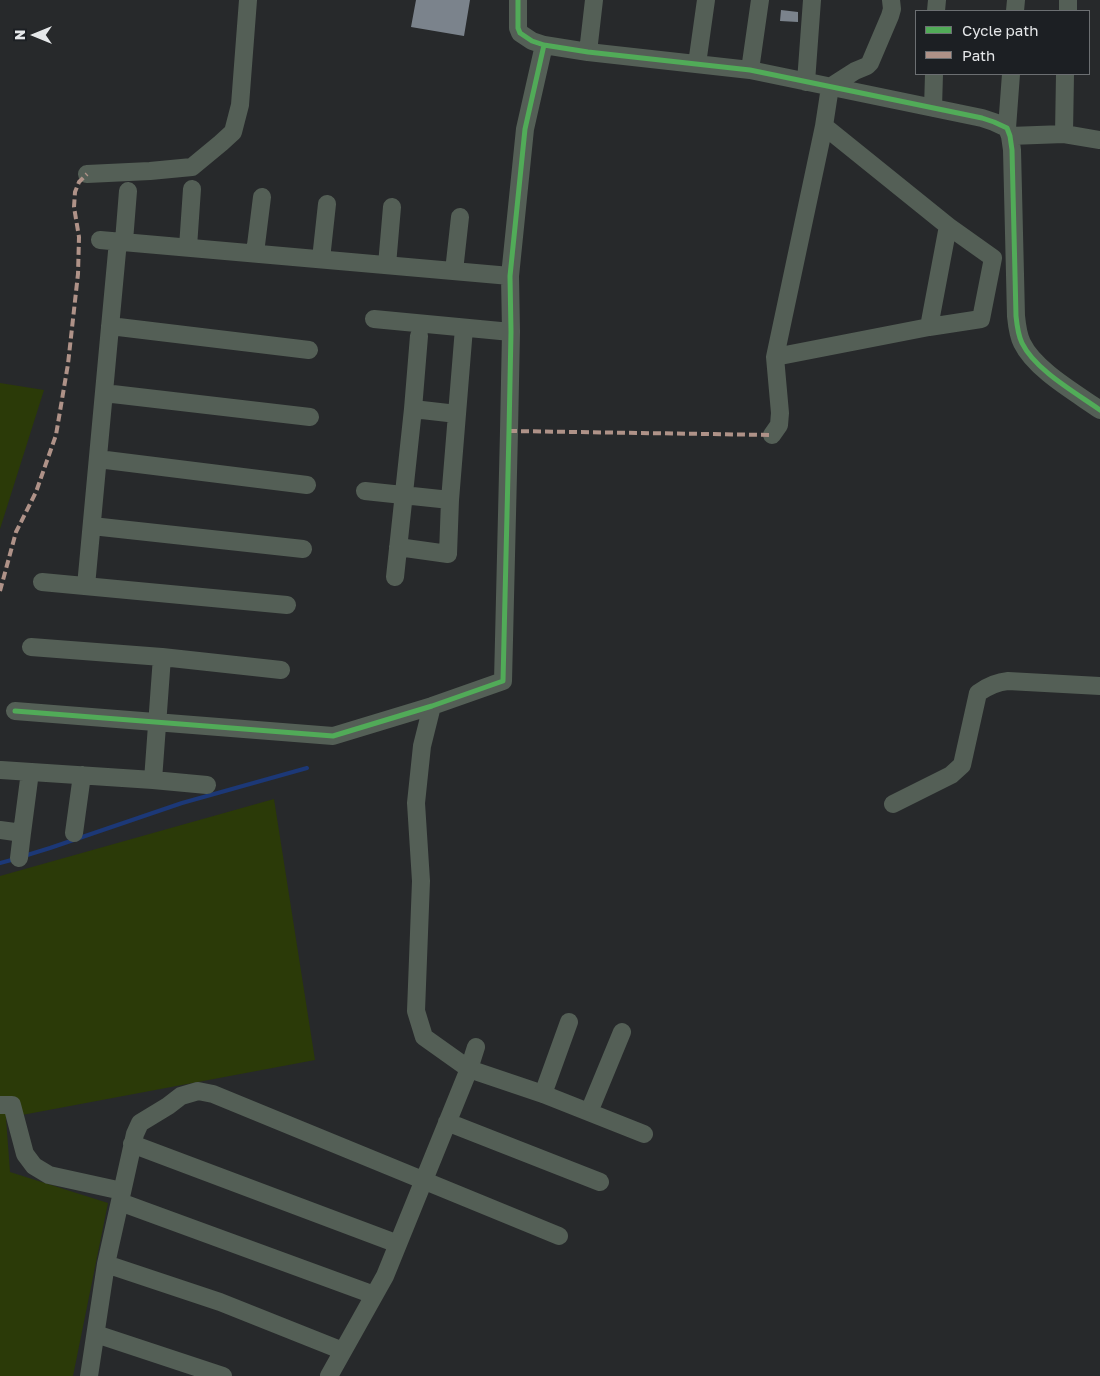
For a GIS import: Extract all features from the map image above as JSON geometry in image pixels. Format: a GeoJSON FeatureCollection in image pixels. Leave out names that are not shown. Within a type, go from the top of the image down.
{"type":"FeatureCollection","features":[{"type":"Feature","properties":{"kind":"street"},"geometry":{"type":"LineString","coordinates":[[87,174],[192,167],[233,132],[240,104],[248,0]]}},
{"type":"Feature","properties":{"kind":"street"},"geometry":{"type":"LineString","coordinates":[[518,0],[518,28],[520,34],[544,45],[588,52],[750,70],[988,120],[1008,132],[1064,134],[1100,140]]}},
{"type":"Feature","properties":{"kind":"street"},"geometry":{"type":"LineString","coordinates":[[588,52],[594,0]]}},
{"type":"Feature","properties":{"kind":"street"},"geometry":{"type":"LineString","coordinates":[[697,64],[706,0]]}},
{"type":"Feature","properties":{"kind":"street"},"geometry":{"type":"LineString","coordinates":[[750,70],[760,0]]}},
{"type":"Feature","properties":{"kind":"street"},"geometry":{"type":"LineString","coordinates":[[806,82],[812,0]]}},
{"type":"Feature","properties":{"kind":"street"},"geometry":{"type":"LineString","coordinates":[[772,434],[779,425],[780,413],[775,357],[824,126],[830,87],[870,63],[890,16],[892,9],[891,0]]}},
{"type":"Feature","properties":{"kind":"street"},"geometry":{"type":"LineString","coordinates":[[16,711],[333,736],[432,706],[503,681],[511,332],[510,276],[525,129],[544,45]]}},
{"type":"Feature","properties":{"kind":"street"},"geometry":{"type":"LineString","coordinates":[[933,108],[934,75]]}},
{"type":"Feature","properties":{"kind":"street"},"geometry":{"type":"LineString","coordinates":[[1011,75],[1008,132],[1012,150],[1017,328],[1022,344],[1043,368],[1100,410]]}},
{"type":"Feature","properties":{"kind":"street"},"geometry":{"type":"LineString","coordinates":[[1064,134],[1065,75]]}},
{"type":"Feature","properties":{"kind":"street"},"geometry":{"type":"LineString","coordinates":[[824,126],[948,226],[1004,268],[1015,269]]}},
{"type":"Feature","properties":{"kind":"street"},"geometry":{"type":"LineString","coordinates":[[188,247],[192,189]]}},
{"type":"Feature","properties":{"kind":"street"},"geometry":{"type":"LineString","coordinates":[[86,586],[110,326],[128,191]]}},
{"type":"Feature","properties":{"kind":"street"},"geometry":{"type":"LineString","coordinates":[[255,253],[262,197]]}},
{"type":"Feature","properties":{"kind":"street"},"geometry":{"type":"LineString","coordinates":[[321,259],[327,204]]}},
{"type":"Feature","properties":{"kind":"street"},"geometry":{"type":"LineString","coordinates":[[387,265],[392,207]]}},
{"type":"Feature","properties":{"kind":"street"},"geometry":{"type":"LineString","coordinates":[[454,271],[460,217]]}},
{"type":"Feature","properties":{"kind":"street"},"geometry":{"type":"LineString","coordinates":[[929,327],[948,226]]}},
{"type":"Feature","properties":{"kind":"street"},"geometry":{"type":"LineString","coordinates":[[100,240],[510,276]]}},
{"type":"Feature","properties":{"kind":"street"},"geometry":{"type":"LineString","coordinates":[[775,357],[929,327],[981,319],[993,258]]}},
{"type":"Feature","properties":{"kind":"street"},"geometry":{"type":"LineString","coordinates":[[374,319],[511,332]]}},
{"type":"Feature","properties":{"kind":"street"},"geometry":{"type":"LineString","coordinates":[[110,326],[309,350]]}},
{"type":"Feature","properties":{"kind":"street"},"geometry":{"type":"LineString","coordinates":[[398,547],[448,554],[450,500],[464,328]]}},
{"type":"Feature","properties":{"kind":"street"},"geometry":{"type":"LineString","coordinates":[[395,577],[419,336]]}},
{"type":"Feature","properties":{"kind":"street"},"geometry":{"type":"LineString","coordinates":[[104,393],[310,417]]}},
{"type":"Feature","properties":{"kind":"street"},"geometry":{"type":"LineString","coordinates":[[413,409],[457,414]]}},
{"type":"Feature","properties":{"kind":"street"},"geometry":{"type":"LineString","coordinates":[[98,459],[308,485]]}},
{"type":"Feature","properties":{"kind":"street"},"geometry":{"type":"LineString","coordinates":[[365,491],[450,500]]}},
{"type":"Feature","properties":{"kind":"street"},"geometry":{"type":"LineString","coordinates":[[92,526],[303,549]]}},
{"type":"Feature","properties":{"kind":"street"},"geometry":{"type":"LineString","coordinates":[[42,582],[287,605]]}},
{"type":"Feature","properties":{"kind":"street"},"geometry":{"type":"LineString","coordinates":[[31,647],[162,656],[281,670]]}},
{"type":"Feature","properties":{"kind":"street"},"geometry":{"type":"LineString","coordinates":[[153,780],[162,656]]}},
{"type":"Feature","properties":{"kind":"street"},"geometry":{"type":"LineString","coordinates":[[894,804],[951,775],[962,765],[978,693],[990,685],[1008,680],[1100,686]]}},
{"type":"Feature","properties":{"kind":"street"},"geometry":{"type":"LineString","coordinates":[[432,706],[422,746],[416,803],[421,881],[416,1010],[424,1037],[469,1069],[543,1094],[644,1134]]}},
{"type":"Feature","properties":{"kind":"street"},"geometry":{"type":"LineString","coordinates":[[1,770],[207,784]]}},
{"type":"Feature","properties":{"kind":"street"},"geometry":{"type":"LineString","coordinates":[[19,858],[30,772]]}},
{"type":"Feature","properties":{"kind":"street"},"geometry":{"type":"LineString","coordinates":[[74,833],[82,775]]}},
{"type":"Feature","properties":{"kind":"street"},"geometry":{"type":"LineString","coordinates":[[0,830],[22,833]]}},
{"type":"Feature","properties":{"kind":"street"},"geometry":{"type":"LineString","coordinates":[[543,1094],[569,1022]]}},
{"type":"Feature","properties":{"kind":"street"},"geometry":{"type":"LineString","coordinates":[[589,1112],[622,1032]]}},
{"type":"Feature","properties":{"kind":"street"},"geometry":{"type":"LineString","coordinates":[[329,1376],[384,1276],[469,1069],[476,1047]]}},
{"type":"Feature","properties":{"kind":"street"},"geometry":{"type":"LineString","coordinates":[[89,1376],[106,1264],[135,1134],[140,1123],[181,1096],[198,1091],[213,1094],[559,1236]]}},
{"type":"Feature","properties":{"kind":"street"},"geometry":{"type":"LineString","coordinates":[[0,1105],[12,1105],[25,1154],[34,1166],[49,1175],[121,1196],[374,1295]]}},
{"type":"Feature","properties":{"kind":"street"},"geometry":{"type":"LineString","coordinates":[[447,1122],[600,1182]]}},
{"type":"Feature","properties":{"kind":"street"},"geometry":{"type":"LineString","coordinates":[[132,1144],[398,1244]]}},
{"type":"Feature","properties":{"kind":"street"},"geometry":{"type":"LineString","coordinates":[[106,1264],[220,1302],[343,1351]]}},
{"type":"Feature","properties":{"kind":"street"},"geometry":{"type":"LineString","coordinates":[[96,1334],[223,1376]]}},
{"type":"Feature","properties":{"kind":"green space"},"geometry":{"type":"Polygon","coordinates":[[[0,383],[44,390],[0,529],[0,383]]]}},
{"type":"Feature","properties":{"kind":"green space"},"geometry":{"type":"Polygon","coordinates":[[[274,799],[315,1060],[6,1118],[10,1172],[108,1203],[73,1376],[0,1376],[0,876],[274,799]]]}},
{"type":"Feature","properties":{"kind":"building"},"geometry":{"type":"Polygon","coordinates":[[[416,0],[470,0],[464,36],[411,27],[416,0]]]}},
{"type":"Feature","properties":{"kind":"building"},"geometry":{"type":"Polygon","coordinates":[[[781,10],[798,12],[798,22],[780,21],[781,10]]]}},
{"type":"Feature","properties":{"kind":"waterway"},"geometry":{"type":"LineString","coordinates":[[24,856],[182,803],[307,768]]}},
{"type":"Feature","properties":{"kind":"waterway"},"geometry":{"type":"LineString","coordinates":[[0,863],[15,859]]}},
{"type":"Feature","properties":{"kind":"marked path"},"geometry":{"type":"LineString","coordinates":[[0,591],[16,532],[36,492],[56,435],[68,364],[78,274],[79,237],[74,207],[75,192],[79,182],[87,174]]}},
{"type":"Feature","properties":{"kind":"marked path"},"geometry":{"type":"LineString","coordinates":[[509,431],[772,435]]}},
{"type":"Feature","properties":{"kind":"cycle path"},"geometry":{"type":"LineString","coordinates":[[518,0],[518,28],[520,33],[532,41],[544,45],[588,52],[750,70],[982,118],[1007,128],[1012,150],[1016,316],[1020,337],[1028,353],[1046,372],[1100,410]]}},
{"type":"Feature","properties":{"kind":"cycle path"},"geometry":{"type":"LineString","coordinates":[[15,711],[333,736],[432,706],[503,681],[511,332],[510,276],[525,129],[544,45]]}}]}
